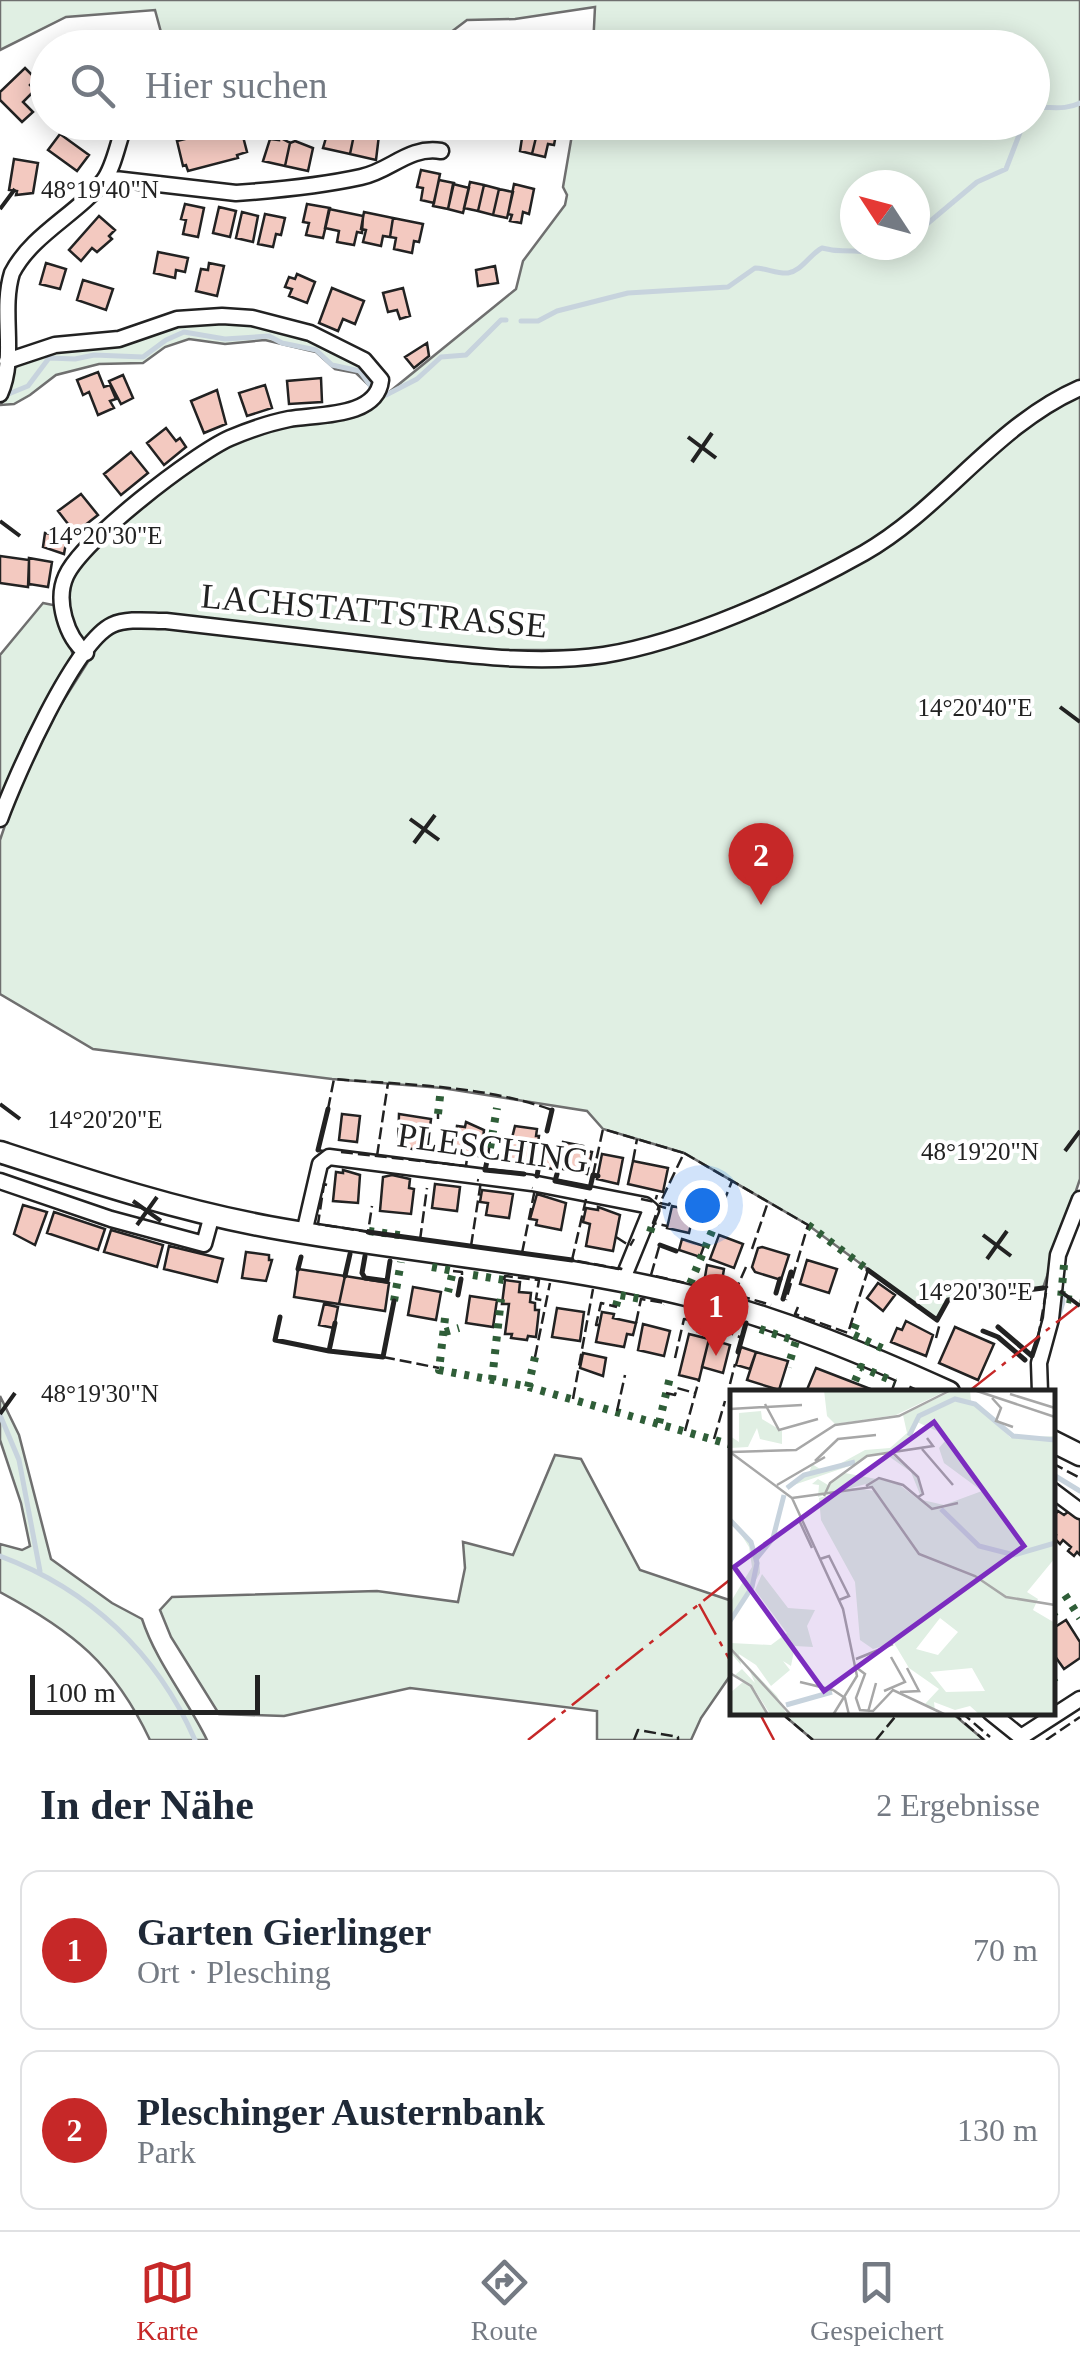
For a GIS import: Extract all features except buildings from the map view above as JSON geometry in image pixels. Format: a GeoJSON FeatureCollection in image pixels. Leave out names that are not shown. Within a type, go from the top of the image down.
{"type":"FeatureCollection","features":[{"type":"Feature","properties":{"kind":"main road"},"geometry":{"type":"LineString","coordinates":[[0,1152],[212,1215],[304,1233],[622,1281],[757,1314],[834,1340],[904,1383],[938,1390]]}},
{"type":"Feature","properties":{"kind":"main road"},"geometry":{"type":"LineString","coordinates":[[1055,1442],[1080,1455]]}},
{"type":"Feature","properties":{"kind":"street"},"geometry":{"type":"LineString","coordinates":[[0,394],[6,361],[2,317],[11,274],[26,254],[106,178],[120,140]]}},
{"type":"Feature","properties":{"kind":"street"},"geometry":{"type":"LineString","coordinates":[[106,178],[236,193],[366,176],[417,150],[441,151]]}},
{"type":"Feature","properties":{"kind":"street"},"geometry":{"type":"LineString","coordinates":[[6,361],[55,345],[118,339],[177,318],[252,318],[348,350],[376,370],[381,380],[373,398],[343,412],[263,426],[206,449],[91,544],[66,574],[62,590],[67,624],[75,642],[86,653]]}},
{"type":"Feature","properties":{"kind":"street","name":"LACHSTATTSTRASSE"},"geometry":{"type":"LineString","coordinates":[[0,819],[30,743],[86,653],[99,635],[114,624],[166,621],[502,657],[568,659],[638,648],[692,632],[867,552],[903,526],[1029,417],[1080,388]]}},
{"type":"Feature","properties":{"kind":"street","name":"PLESCHING"},"geometry":{"type":"LineString","coordinates":[[304,1233],[320,1164],[329,1157],[532,1183],[645,1205],[651,1210],[622,1281]]}},
{"type":"Feature","properties":{"kind":"street"},"geometry":{"type":"LineString","coordinates":[[0,1181],[111,1219],[204,1244],[212,1215]]}},
{"type":"Feature","properties":{"kind":"street"},"geometry":{"type":"LineString","coordinates":[[1040,1390],[1039,1363],[1051,1319],[1058,1256],[1080,1199]]}},
{"type":"Feature","properties":{"kind":"street"},"geometry":{"type":"LineString","coordinates":[[1055,1492],[1080,1511]]}},
{"type":"Feature","properties":{"kind":"street"},"geometry":{"type":"LineString","coordinates":[[994,1715],[1021,1737],[1080,1699]]}},
{"type":"Feature","properties":{"kind":"green space"},"geometry":{"type":"Polygon","coordinates":[[[0,0],[1080,0],[1080,383],[860,550],[817,573],[699,622],[631,644],[586,650],[489,650],[146,614],[86,644],[80,642],[70,620],[67,587],[90,552],[162,491],[220,448],[255,433],[372,406],[516,289],[523,261],[565,205],[567,195],[563,187],[571,140],[1050,140],[1050,30],[594,30],[595,7],[515,19],[467,20],[454,30],[160,30],[155,10],[66,17],[40,30],[30,30],[30,35],[0,50],[0,0]]]}},
{"type":"Feature","properties":{"kind":"green space"},"geometry":{"type":"Polygon","coordinates":[[[199,320],[258,325],[317,340],[358,363],[375,380],[374,390],[356,373],[335,369],[316,352],[265,340],[225,344],[189,339],[165,347],[143,363],[99,364],[56,375],[14,404],[1,405],[12,372],[28,359],[73,344],[199,320]]]}},
{"type":"Feature","properties":{"kind":"green space"},"geometry":{"type":"Polygon","coordinates":[[[1080,394],[1080,1179],[1043,1288],[948,1300],[937,1320],[808,1225],[684,1153],[603,1129],[587,1111],[442,1088],[332,1079],[93,1049],[0,994],[0,840],[22,775],[41,736],[101,641],[118,630],[164,625],[466,662],[589,663],[814,587],[1026,427],[1080,394]]]}},
{"type":"Feature","properties":{"kind":"green space"},"geometry":{"type":"Polygon","coordinates":[[[43,603],[58,606],[74,659],[26,738],[0,800],[0,655],[43,603]]]}},
{"type":"Feature","properties":{"kind":"green space"},"geometry":{"type":"Polygon","coordinates":[[[0,1396],[19,1435],[51,1559],[112,1603],[142,1619],[155,1650],[207,1740],[150,1740],[122,1690],[89,1652],[49,1621],[0,1592],[0,1544],[22,1550],[30,1546],[21,1503],[0,1440],[0,1396]]]}},
{"type":"Feature","properties":{"kind":"green space"},"geometry":{"type":"Polygon","coordinates":[[[555,1455],[581,1459],[640,1570],[730,1600],[730,1676],[691,1740],[597,1740],[597,1711],[410,1688],[284,1716],[219,1714],[171,1637],[160,1610],[172,1597],[377,1591],[458,1602],[465,1568],[463,1542],[513,1555],[555,1455]]]}},
{"type":"Feature","properties":{"kind":"green space"},"geometry":{"type":"Polygon","coordinates":[[[954,1715],[984,1740],[813,1740],[786,1717],[954,1715]]]}},
{"type":"Feature","properties":{"kind":"waterway"},"geometry":{"type":"LineString","coordinates":[[1050,108],[1080,103]]}},
{"type":"Feature","properties":{"kind":"waterway"},"geometry":{"type":"LineString","coordinates":[[930,221],[977,182],[1006,169],[1017,140]]}},
{"type":"Feature","properties":{"kind":"waterway"},"geometry":{"type":"LineString","coordinates":[[521,321],[538,321],[557,311],[628,293],[728,287],[755,268],[788,273],[822,248],[840,250]]}},
{"type":"Feature","properties":{"kind":"waterway"},"geometry":{"type":"LineString","coordinates":[[386,395],[417,379],[441,357],[466,355],[501,320],[506,320]]}},
{"type":"Feature","properties":{"kind":"waterway"},"geometry":{"type":"LineString","coordinates":[[6,395],[28,386],[49,358],[143,357],[184,332],[225,339],[269,336],[316,350],[332,365],[360,371],[372,388]]}},
{"type":"Feature","properties":{"kind":"waterway"},"geometry":{"type":"LineString","coordinates":[[1056,1325],[1063,1302],[1061,1282]]}},
{"type":"Feature","properties":{"kind":"waterway"},"geometry":{"type":"LineString","coordinates":[[0,1415],[19,1460],[40,1571]]}},
{"type":"Feature","properties":{"kind":"waterway"},"geometry":{"type":"LineString","coordinates":[[1055,1476],[1080,1491]]}},
{"type":"Feature","properties":{"kind":"waterway"},"geometry":{"type":"LineString","coordinates":[[0,1556],[63,1586],[117,1628],[161,1679],[195,1740]]}},
{"type":"Feature","properties":{"kind":"hedge"},"geometry":{"type":"LineString","coordinates":[[438,1114],[441,1088]]}},
{"type":"Feature","properties":{"kind":"hedge"},"geometry":{"type":"LineString","coordinates":[[490,1148],[497,1108]]}},
{"type":"Feature","properties":{"kind":"hedge"},"geometry":{"type":"LineString","coordinates":[[717,1219],[690,1284],[718,1290]]}},
{"type":"Feature","properties":{"kind":"hedge"},"geometry":{"type":"LineString","coordinates":[[650,1232],[653,1223]]}},
{"type":"Feature","properties":{"kind":"hedge"},"geometry":{"type":"LineString","coordinates":[[808,1225],[868,1270]]}},
{"type":"Feature","properties":{"kind":"hedge"},"geometry":{"type":"LineString","coordinates":[[369,1231],[406,1236]]}},
{"type":"Feature","properties":{"kind":"hedge"},"geometry":{"type":"LineString","coordinates":[[394,1301],[401,1262]]}},
{"type":"Feature","properties":{"kind":"hedge"},"geometry":{"type":"LineString","coordinates":[[1064,1265],[1061,1298],[1080,1301]]}},
{"type":"Feature","properties":{"kind":"hedge"},"geometry":{"type":"LineString","coordinates":[[432,1267],[453,1271],[448,1292]]}},
{"type":"Feature","properties":{"kind":"hedge"},"geometry":{"type":"LineString","coordinates":[[473,1275],[504,1280],[503,1285]]}},
{"type":"Feature","properties":{"kind":"hedge"},"geometry":{"type":"LineString","coordinates":[[616,1306],[619,1295],[641,1299]]}},
{"type":"Feature","properties":{"kind":"hedge"},"geometry":{"type":"LineString","coordinates":[[492,1380],[501,1299]]}},
{"type":"Feature","properties":{"kind":"hedge"},"geometry":{"type":"LineString","coordinates":[[710,1336],[714,1315],[727,1318]]}},
{"type":"Feature","properties":{"kind":"hedge"},"geometry":{"type":"LineString","coordinates":[[445,1318],[439,1370],[525,1386],[730,1444]]}},
{"type":"Feature","properties":{"kind":"hedge"},"geometry":{"type":"LineString","coordinates":[[856,1324],[852,1334],[886,1350]]}},
{"type":"Feature","properties":{"kind":"hedge"},"geometry":{"type":"LineString","coordinates":[[445,1332],[459,1328]]}},
{"type":"Feature","properties":{"kind":"hedge"},"geometry":{"type":"LineString","coordinates":[[760,1329],[796,1341],[788,1367]]}},
{"type":"Feature","properties":{"kind":"hedge"},"geometry":{"type":"LineString","coordinates":[[528,1387],[535,1357]]}},
{"type":"Feature","properties":{"kind":"hedge"},"geometry":{"type":"LineString","coordinates":[[855,1381],[861,1367],[895,1382]]}},
{"type":"Feature","properties":{"kind":"hedge"},"geometry":{"type":"LineString","coordinates":[[659,1423],[671,1373]]}},
{"type":"Feature","properties":{"kind":"hedge"},"geometry":{"type":"LineString","coordinates":[[1065,1595],[1080,1618]]}},
{"type":"Feature","properties":{"kind":"hedge"},"geometry":{"type":"LineString","coordinates":[[1055,1612],[1060,1609]]}},
{"type":"Feature","properties":{"kind":"fence"},"geometry":{"type":"LineString","coordinates":[[328,1109],[334,1079],[472,1091],[552,1110]]}},
{"type":"Feature","properties":{"kind":"fence"},"geometry":{"type":"LineString","coordinates":[[377,1156],[388,1083]]}},
{"type":"Feature","properties":{"kind":"fence"},"geometry":{"type":"LineString","coordinates":[[438,1114],[438,1119]]}},
{"type":"Feature","properties":{"kind":"fence"},"geometry":{"type":"LineString","coordinates":[[593,1175],[603,1129],[684,1153],[660,1203],[669,1205],[671,1200]]}},
{"type":"Feature","properties":{"kind":"fence"},"geometry":{"type":"LineString","coordinates":[[633,1161],[637,1139]]}},
{"type":"Feature","properties":{"kind":"fence"},"geometry":{"type":"LineString","coordinates":[[318,1150],[323,1151]]}},
{"type":"Feature","properties":{"kind":"fence"},"geometry":{"type":"LineString","coordinates":[[341,1152],[466,1166],[467,1158]]}},
{"type":"Feature","properties":{"kind":"fence"},"geometry":{"type":"LineString","coordinates":[[684,1153],[808,1225],[786,1300]]}},
{"type":"Feature","properties":{"kind":"fence"},"geometry":{"type":"LineString","coordinates":[[471,1246],[481,1181],[477,1180]]}},
{"type":"Feature","properties":{"kind":"fence"},"geometry":{"type":"LineString","coordinates":[[717,1219],[732,1181]]}},
{"type":"Feature","properties":{"kind":"fence"},"geometry":{"type":"LineString","coordinates":[[327,1185],[324,1184],[318,1224],[368,1232],[372,1206]]}},
{"type":"Feature","properties":{"kind":"fence"},"geometry":{"type":"LineString","coordinates":[[420,1240],[427,1188]]}},
{"type":"Feature","properties":{"kind":"fence"},"geometry":{"type":"LineString","coordinates":[[522,1253],[535,1189],[532,1188]]}},
{"type":"Feature","properties":{"kind":"fence"},"geometry":{"type":"LineString","coordinates":[[641,1199],[655,1202],[657,1195]]}},
{"type":"Feature","properties":{"kind":"fence"},"geometry":{"type":"LineString","coordinates":[[586,1199],[572,1260],[621,1269],[622,1266]]}},
{"type":"Feature","properties":{"kind":"fence"},"geometry":{"type":"LineString","coordinates":[[752,1249],[768,1202]]}},
{"type":"Feature","properties":{"kind":"fence"},"geometry":{"type":"LineString","coordinates":[[666,1208],[659,1206],[653,1223],[667,1226]]}},
{"type":"Feature","properties":{"kind":"fence"},"geometry":{"type":"LineString","coordinates":[[616,1237],[630,1246],[634,1239]]}},
{"type":"Feature","properties":{"kind":"fence"},"geometry":{"type":"LineString","coordinates":[[659,1247],[651,1275],[690,1284]]}},
{"type":"Feature","properties":{"kind":"fence"},"geometry":{"type":"LineString","coordinates":[[746,1267],[734,1294],[771,1305]]}},
{"type":"Feature","properties":{"kind":"fence"},"geometry":{"type":"LineString","coordinates":[[798,1307],[795,1314],[848,1333],[868,1270]]}},
{"type":"Feature","properties":{"kind":"fence"},"geometry":{"type":"LineString","coordinates":[[453,1271],[462,1275]]}},
{"type":"Feature","properties":{"kind":"fence"},"geometry":{"type":"LineString","coordinates":[[504,1280],[505,1276],[539,1280],[536,1299],[547,1301]]}},
{"type":"Feature","properties":{"kind":"fence"},"geometry":{"type":"LineString","coordinates":[[535,1357],[550,1283]]}},
{"type":"Feature","properties":{"kind":"fence"},"geometry":{"type":"LineString","coordinates":[[1038,1338],[1047,1287],[1043,1288]]}},
{"type":"Feature","properties":{"kind":"fence"},"geometry":{"type":"LineString","coordinates":[[573,1399],[593,1289]]}},
{"type":"Feature","properties":{"kind":"fence"},"geometry":{"type":"LineString","coordinates":[[636,1323],[641,1299],[664,1305]]}},
{"type":"Feature","properties":{"kind":"fence"},"geometry":{"type":"LineString","coordinates":[[599,1325],[601,1303],[617,1307]]}},
{"type":"Feature","properties":{"kind":"fence"},"geometry":{"type":"LineString","coordinates":[[709,1339],[714,1314],[728,1317],[725,1331],[742,1338]]}},
{"type":"Feature","properties":{"kind":"fence"},"geometry":{"type":"LineString","coordinates":[[675,1358],[684,1319],[695,1321],[699,1337]]}},
{"type":"Feature","properties":{"kind":"fence"},"geometry":{"type":"LineString","coordinates":[[936,1338],[940,1323]]}},
{"type":"Feature","properties":{"kind":"fence"},"geometry":{"type":"LineString","coordinates":[[383,1357],[439,1368]]}},
{"type":"Feature","properties":{"kind":"fence"},"geometry":{"type":"LineString","coordinates":[[730,1384],[735,1364]]}},
{"type":"Feature","properties":{"kind":"fence"},"geometry":{"type":"LineString","coordinates":[[617,1411],[625,1375]]}},
{"type":"Feature","properties":{"kind":"fence"},"geometry":{"type":"LineString","coordinates":[[685,1431],[699,1380]]}},
{"type":"Feature","properties":{"kind":"fence"},"geometry":{"type":"LineString","coordinates":[[666,1393],[675,1395],[677,1388],[695,1393]]}},
{"type":"Feature","properties":{"kind":"fence"},"geometry":{"type":"LineString","coordinates":[[714,1439],[725,1401]]}},
{"type":"Feature","properties":{"kind":"fence"},"geometry":{"type":"LineString","coordinates":[[1055,1465],[1080,1478]]}},
{"type":"Feature","properties":{"kind":"fence"},"geometry":{"type":"LineString","coordinates":[[788,1715],[813,1740]]}},
{"type":"Feature","properties":{"kind":"fence"},"geometry":{"type":"LineString","coordinates":[[876,1740],[897,1715]]}},
{"type":"Feature","properties":{"kind":"fence"},"geometry":{"type":"LineString","coordinates":[[955,1715],[984,1740]]}},
{"type":"Feature","properties":{"kind":"fence"},"geometry":{"type":"LineString","coordinates":[[964,1715],[990,1737]]}},
{"type":"Feature","properties":{"kind":"fence"},"geometry":{"type":"LineString","coordinates":[[1046,1740],[1080,1717]]}},
{"type":"Feature","properties":{"kind":"fence"},"geometry":{"type":"LineString","coordinates":[[634,1740],[638,1730],[678,1740]]}},
{"type":"Feature","properties":{"kind":"wall"},"geometry":{"type":"LineString","coordinates":[[318,1150],[328,1109]]}},
{"type":"Feature","properties":{"kind":"wall"},"geometry":{"type":"LineString","coordinates":[[547,1131],[552,1110]]}},
{"type":"Feature","properties":{"kind":"wall"},"geometry":{"type":"LineString","coordinates":[[488,1157],[485,1170],[524,1174]]}},
{"type":"Feature","properties":{"kind":"wall"},"geometry":{"type":"LineString","coordinates":[[537,1176],[539,1165]]}},
{"type":"Feature","properties":{"kind":"wall"},"geometry":{"type":"LineString","coordinates":[[557,1174],[555,1181],[590,1188],[593,1175],[598,1176]]}},
{"type":"Feature","properties":{"kind":"wall"},"geometry":{"type":"LineString","coordinates":[[368,1232],[572,1260]]}},
{"type":"Feature","properties":{"kind":"wall"},"geometry":{"type":"LineString","coordinates":[[660,1245],[676,1251]]}},
{"type":"Feature","properties":{"kind":"wall"},"geometry":{"type":"LineString","coordinates":[[345,1276],[350,1254]]}},
{"type":"Feature","properties":{"kind":"wall"},"geometry":{"type":"LineString","coordinates":[[365,1256],[365,1278],[387,1281],[390,1261]]}},
{"type":"Feature","properties":{"kind":"wall"},"geometry":{"type":"LineString","coordinates":[[298,1269],[301,1257]]}},
{"type":"Feature","properties":{"kind":"wall"},"geometry":{"type":"LineString","coordinates":[[868,1270],[937,1320],[948,1300],[1043,1288]]}},
{"type":"Feature","properties":{"kind":"wall"},"geometry":{"type":"LineString","coordinates":[[783,1299],[791,1272]]}},
{"type":"Feature","properties":{"kind":"wall"},"geometry":{"type":"LineString","coordinates":[[458,1295],[461,1279]]}},
{"type":"Feature","properties":{"kind":"wall"},"geometry":{"type":"LineString","coordinates":[[776,1293],[780,1279]]}},
{"type":"Feature","properties":{"kind":"wall"},"geometry":{"type":"LineString","coordinates":[[329,1351],[383,1357],[394,1301]]}},
{"type":"Feature","properties":{"kind":"wall"},"geometry":{"type":"LineString","coordinates":[[280,1317],[275,1340],[329,1351],[335,1323]]}},
{"type":"Feature","properties":{"kind":"wall"},"geometry":{"type":"LineString","coordinates":[[738,1352],[746,1323]]}},
{"type":"Feature","properties":{"kind":"wall"},"geometry":{"type":"LineString","coordinates":[[998,1327],[1032,1356],[1038,1338]]}},
{"type":"Feature","properties":{"kind":"wall"},"geometry":{"type":"LineString","coordinates":[[983,1331],[998,1337],[1025,1360]]}},
{"type":"Feature","properties":{"kind":"power"},"geometry":{"type":"LineString","coordinates":[[971,1390],[1080,1304]]}},
{"type":"Feature","properties":{"kind":"power"},"geometry":{"type":"LineString","coordinates":[[528,1740],[730,1580]]}},
{"type":"Feature","properties":{"kind":"power"},"geometry":{"type":"LineString","coordinates":[[699,1604],[730,1660]]}},
{"type":"Feature","properties":{"kind":"power"},"geometry":{"type":"LineString","coordinates":[[761,1715],[774,1740]]}},
{"type":"Feature","properties":{"kind":"place","name":"Pleschinger Austernbank"},"geometry":{"type":"Point","coordinates":[761,905]}},
{"type":"Feature","properties":{"kind":"place","name":"Garten Gierlinger"},"geometry":{"type":"Point","coordinates":[716,1356]}}]}
